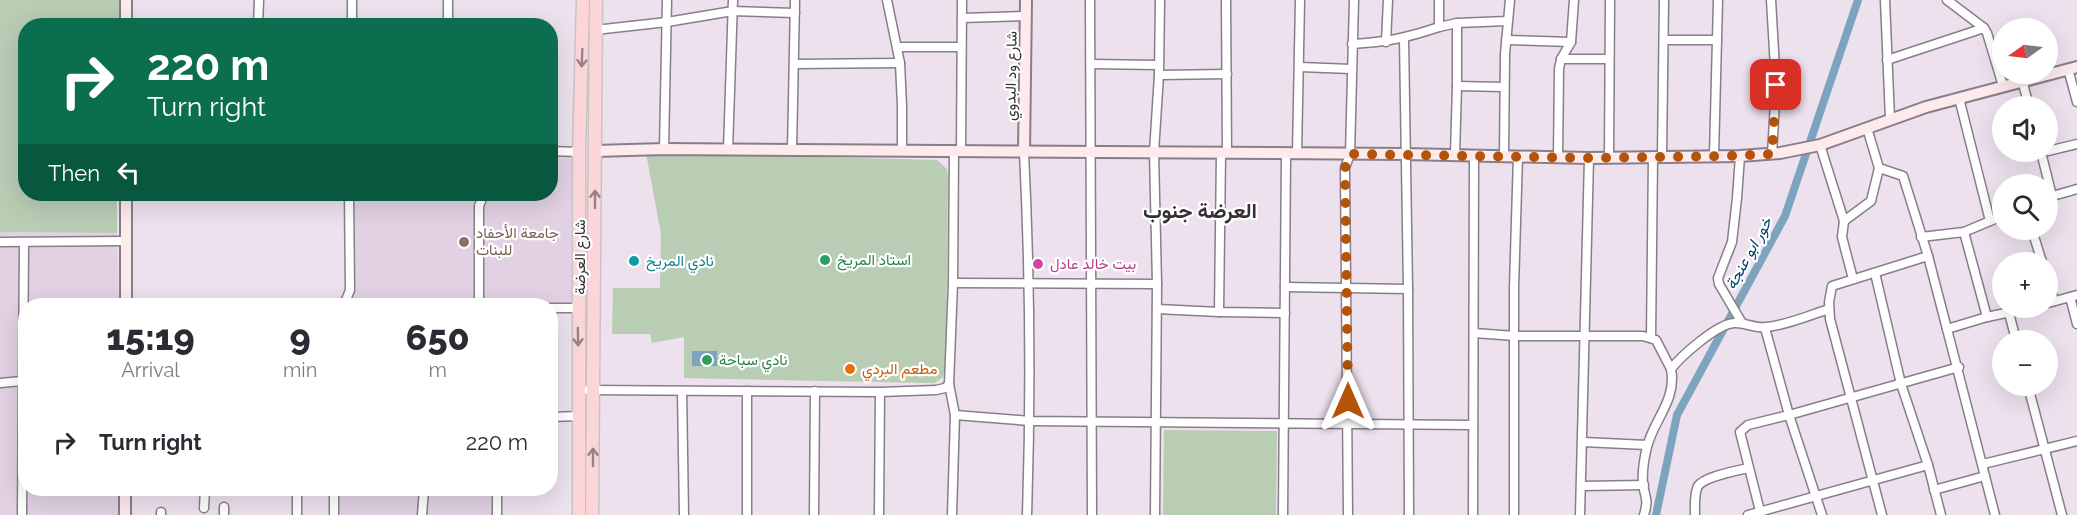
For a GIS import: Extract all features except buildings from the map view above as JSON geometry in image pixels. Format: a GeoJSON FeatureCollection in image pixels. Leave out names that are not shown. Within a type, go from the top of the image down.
{"type":"FeatureCollection","features":[{"type":"Feature","properties":{"kind":"main road","name":"شارع العرضة"},"geometry":{"type":"LineString","coordinates":[[579,515],[579,152],[583,0]]}},
{"type":"Feature","properties":{"kind":"main road","name":"شارع العرضة"},"geometry":{"type":"LineString","coordinates":[[592,515],[596,0]]}},
{"type":"Feature","properties":{"kind":"street"},"geometry":{"type":"LineString","coordinates":[[126,0],[126,18]]}},
{"type":"Feature","properties":{"kind":"street"},"geometry":{"type":"LineString","coordinates":[[258,18],[259,0]]}},
{"type":"Feature","properties":{"kind":"street"},"geometry":{"type":"LineString","coordinates":[[351,0],[352,18]]}},
{"type":"Feature","properties":{"kind":"street"},"geometry":{"type":"LineString","coordinates":[[448,0],[448,18]]}},
{"type":"Feature","properties":{"kind":"street"},"geometry":{"type":"LineString","coordinates":[[664,149],[667,0]]}},
{"type":"Feature","properties":{"kind":"street"},"geometry":{"type":"LineString","coordinates":[[728,150],[733,0]]}},
{"type":"Feature","properties":{"kind":"street"},"geometry":{"type":"LineString","coordinates":[[792,150],[795,0]]}},
{"type":"Feature","properties":{"kind":"street"},"geometry":{"type":"LineString","coordinates":[[887,0],[900,63],[902,150]]}},
{"type":"Feature","properties":{"kind":"street"},"geometry":{"type":"LineString","coordinates":[[952,515],[955,415],[949,384],[962,0]]}},
{"type":"Feature","properties":{"kind":"street","name":"شارع ود البدوي"},"geometry":{"type":"LineString","coordinates":[[1024,152],[1026,0]]}},
{"type":"Feature","properties":{"kind":"street"},"geometry":{"type":"LineString","coordinates":[[1090,0],[1092,515]]}},
{"type":"Feature","properties":{"kind":"street"},"geometry":{"type":"LineString","coordinates":[[1155,515],[1157,284],[1154,152],[1159,75],[1160,0]]}},
{"type":"Feature","properties":{"kind":"street"},"geometry":{"type":"LineString","coordinates":[[1219,312],[1227,74],[1226,0]]}},
{"type":"Feature","properties":{"kind":"street"},"geometry":{"type":"LineString","coordinates":[[1283,515],[1285,288],[1292,154],[1300,67],[1300,0]]}},
{"type":"Feature","properties":{"kind":"street"},"geometry":{"type":"LineString","coordinates":[[1348,515],[1345,168],[1350,154],[1354,0]]}},
{"type":"Feature","properties":{"kind":"street"},"geometry":{"type":"LineString","coordinates":[[1386,42],[1388,0]]}},
{"type":"Feature","properties":{"kind":"street"},"geometry":{"type":"LineString","coordinates":[[1439,0],[1439,27]]}},
{"type":"Feature","properties":{"kind":"street"},"geometry":{"type":"LineString","coordinates":[[1504,156],[1504,87],[1510,0]]}},
{"type":"Feature","properties":{"kind":"street"},"geometry":{"type":"LineString","coordinates":[[1558,157],[1558,69],[1571,42],[1574,0]]}},
{"type":"Feature","properties":{"kind":"street"},"geometry":{"type":"LineString","coordinates":[[1609,157],[1610,0]]}},
{"type":"Feature","properties":{"kind":"street"},"geometry":{"type":"LineString","coordinates":[[1651,338],[1664,0]]}},
{"type":"Feature","properties":{"kind":"street"},"geometry":{"type":"LineString","coordinates":[[1714,156],[1718,0]]}},
{"type":"Feature","properties":{"kind":"street"},"geometry":{"type":"LineString","coordinates":[[1771,0],[1776,85],[1776,153]]}},
{"type":"Feature","properties":{"kind":"street"},"geometry":{"type":"LineString","coordinates":[[1885,0],[1890,119]]}},
{"type":"Feature","properties":{"kind":"street"},"geometry":{"type":"LineString","coordinates":[[1947,0],[1984,28],[2003,86]]}},
{"type":"Feature","properties":{"kind":"street"},"geometry":{"type":"LineString","coordinates":[[596,30],[667,22],[733,11],[795,14]]}},
{"type":"Feature","properties":{"kind":"street"},"geometry":{"type":"LineString","coordinates":[[962,18],[1026,16]]}},
{"type":"Feature","properties":{"kind":"street"},"geometry":{"type":"LineString","coordinates":[[1352,44],[1404,39],[1457,23],[1507,21]]}},
{"type":"Feature","properties":{"kind":"street"},"geometry":{"type":"LineString","coordinates":[[1455,155],[1457,23]]}},
{"type":"Feature","properties":{"kind":"street"},"geometry":{"type":"LineString","coordinates":[[1887,60],[1984,28]]}},
{"type":"Feature","properties":{"kind":"street"},"geometry":{"type":"LineString","coordinates":[[1404,39],[1409,515]]}},
{"type":"Feature","properties":{"kind":"street"},"geometry":{"type":"LineString","coordinates":[[1506,40],[1571,42]]}},
{"type":"Feature","properties":{"kind":"street"},"geometry":{"type":"LineString","coordinates":[[1664,40],[1717,40]]}},
{"type":"Feature","properties":{"kind":"street"},"geometry":{"type":"LineString","coordinates":[[898,47],[961,47]]}},
{"type":"Feature","properties":{"kind":"street"},"geometry":{"type":"LineString","coordinates":[[1561,59],[1609,59]]}},
{"type":"Feature","properties":{"kind":"street"},"geometry":{"type":"LineString","coordinates":[[794,64],[900,63]]}},
{"type":"Feature","properties":{"kind":"street"},"geometry":{"type":"LineString","coordinates":[[1091,64],[1158,65]]}},
{"type":"Feature","properties":{"kind":"street"},"geometry":{"type":"LineString","coordinates":[[1300,67],[1351,69]]}},
{"type":"Feature","properties":{"kind":"street"},"geometry":{"type":"LineString","coordinates":[[2058,72],[2073,68],[2077,102]]}},
{"type":"Feature","properties":{"kind":"street"},"geometry":{"type":"LineString","coordinates":[[1159,75],[1227,74]]}},
{"type":"Feature","properties":{"kind":"street"},"geometry":{"type":"LineString","coordinates":[[595,151],[902,150],[1405,154],[1589,158],[1740,156],[1776,153],[1820,145],[1890,119],[2009,84]]}},
{"type":"Feature","properties":{"kind":"street"},"geometry":{"type":"LineString","coordinates":[[1457,86],[1504,87]]}},
{"type":"Feature","properties":{"kind":"street"},"geometry":{"type":"LineString","coordinates":[[1921,237],[1964,232],[1990,221],[1959,98]]}},
{"type":"Feature","properties":{"kind":"street"},"geometry":{"type":"LineString","coordinates":[[1844,221],[1871,201],[1879,168],[1867,128]]}},
{"type":"Feature","properties":{"kind":"street"},"geometry":{"type":"LineString","coordinates":[[2058,149],[2077,144]]}},
{"type":"Feature","properties":{"kind":"street"},"geometry":{"type":"LineString","coordinates":[[1820,145],[1844,221],[1842,237],[1853,279]]}},
{"type":"Feature","properties":{"kind":"street"},"geometry":{"type":"LineString","coordinates":[[558,151],[579,152]]}},
{"type":"Feature","properties":{"kind":"street"},"geometry":{"type":"LineString","coordinates":[[1024,152],[1030,283],[1027,515]]}},
{"type":"Feature","properties":{"kind":"street"},"geometry":{"type":"LineString","coordinates":[[1473,515],[1474,156]]}},
{"type":"Feature","properties":{"kind":"street"},"geometry":{"type":"LineString","coordinates":[[1514,515],[1514,288],[1518,156]]}},
{"type":"Feature","properties":{"kind":"street"},"geometry":{"type":"LineString","coordinates":[[1740,156],[1732,242],[1718,278],[1719,284],[1742,323]]}},
{"type":"Feature","properties":{"kind":"street"},"geometry":{"type":"LineString","coordinates":[[1580,515],[1589,158]]}},
{"type":"Feature","properties":{"kind":"street"},"geometry":{"type":"LineString","coordinates":[[1879,168],[1903,176],[1959,368],[1995,515]]}},
{"type":"Feature","properties":{"kind":"street"},"geometry":{"type":"LineString","coordinates":[[2058,195],[2077,189]]}},
{"type":"Feature","properties":{"kind":"street"},"geometry":{"type":"LineString","coordinates":[[126,201],[126,298]]}},
{"type":"Feature","properties":{"kind":"street"},"geometry":{"type":"LineString","coordinates":[[347,298],[350,290],[349,201]]}},
{"type":"Feature","properties":{"kind":"street"},"geometry":{"type":"LineString","coordinates":[[479,298],[479,206],[481,201]]}},
{"type":"Feature","properties":{"kind":"street"},"geometry":{"type":"LineString","coordinates":[[1964,232],[1987,317]]}},
{"type":"Feature","properties":{"kind":"street"},"geometry":{"type":"LineString","coordinates":[[0,242],[126,241]]}},
{"type":"Feature","properties":{"kind":"street"},"geometry":{"type":"LineString","coordinates":[[23,298],[24,242]]}},
{"type":"Feature","properties":{"kind":"street"},"geometry":{"type":"LineString","coordinates":[[1881,515],[1829,309],[1832,286],[1928,256]]}},
{"type":"Feature","properties":{"kind":"street"},"geometry":{"type":"LineString","coordinates":[[1875,273],[1901,384],[1928,465],[1941,515]]}},
{"type":"Feature","properties":{"kind":"street"},"geometry":{"type":"LineString","coordinates":[[953,282],[1157,284]]}},
{"type":"Feature","properties":{"kind":"street"},"geometry":{"type":"LineString","coordinates":[[1285,288],[1408,288]]}},
{"type":"Feature","properties":{"kind":"street"},"geometry":{"type":"LineString","coordinates":[[2058,300],[2073,296],[2077,324]]}},
{"type":"Feature","properties":{"kind":"street"},"geometry":{"type":"LineString","coordinates":[[558,308],[578,308]]}},
{"type":"Feature","properties":{"kind":"street"},"geometry":{"type":"LineString","coordinates":[[1157,309],[1285,313]]}},
{"type":"Feature","properties":{"kind":"street"},"geometry":{"type":"LineString","coordinates":[[1671,369],[1685,353],[1729,323],[1765,328],[1829,309]]}},
{"type":"Feature","properties":{"kind":"street"},"geometry":{"type":"LineString","coordinates":[[1947,329],[1992,316]]}},
{"type":"Feature","properties":{"kind":"street"},"geometry":{"type":"LineString","coordinates":[[1765,328],[1789,415],[1822,515]]}},
{"type":"Feature","properties":{"kind":"street"},"geometry":{"type":"LineString","coordinates":[[1474,333],[1515,336],[1651,338],[1656,340],[1671,369],[1673,381],[1670,399],[1647,445],[1643,468],[1648,500],[1644,515]]}},
{"type":"Feature","properties":{"kind":"street"},"geometry":{"type":"LineString","coordinates":[[1761,513],[1740,432],[1748,425],[1959,368]]}},
{"type":"Feature","properties":{"kind":"street"},"geometry":{"type":"LineString","coordinates":[[0,383],[18,381]]}},
{"type":"Feature","properties":{"kind":"street"},"geometry":{"type":"LineString","coordinates":[[579,390],[880,392],[936,390],[945,388],[949,384]]}},
{"type":"Feature","properties":{"kind":"street"},"geometry":{"type":"LineString","coordinates":[[682,391],[684,515]]}},
{"type":"Feature","properties":{"kind":"street"},"geometry":{"type":"LineString","coordinates":[[747,391],[747,515]]}},
{"type":"Feature","properties":{"kind":"street"},"geometry":{"type":"LineString","coordinates":[[814,515],[815,391]]}},
{"type":"Feature","properties":{"kind":"street"},"geometry":{"type":"LineString","coordinates":[[879,515],[880,392]]}},
{"type":"Feature","properties":{"kind":"street"},"geometry":{"type":"LineString","coordinates":[[2031,396],[2062,515]]}},
{"type":"Feature","properties":{"kind":"street"},"geometry":{"type":"LineString","coordinates":[[955,415],[1030,420],[1473,425]]}},
{"type":"Feature","properties":{"kind":"street"},"geometry":{"type":"LineString","coordinates":[[558,417],[579,416]]}},
{"type":"Feature","properties":{"kind":"street"},"geometry":{"type":"LineString","coordinates":[[1983,464],[2077,441]]}},
{"type":"Feature","properties":{"kind":"street"},"geometry":{"type":"LineString","coordinates":[[1583,442],[1647,445]]}},
{"type":"Feature","properties":{"kind":"street"},"geometry":{"type":"LineString","coordinates":[[1748,515],[1928,465]]}},
{"type":"Feature","properties":{"kind":"street"},"geometry":{"type":"LineString","coordinates":[[1695,515],[1697,490],[1703,482],[1748,468]]}},
{"type":"Feature","properties":{"kind":"street"},"geometry":{"type":"LineString","coordinates":[[1934,490],[1984,476]]}},
{"type":"Feature","properties":{"kind":"street"},"geometry":{"type":"LineString","coordinates":[[1582,486],[1644,485]]}},
{"type":"Feature","properties":{"kind":"street"},"geometry":{"type":"LineString","coordinates":[[22,496],[22,515]]}},
{"type":"Feature","properties":{"kind":"street"},"geometry":{"type":"LineString","coordinates":[[125,496],[125,515]]}},
{"type":"Feature","properties":{"kind":"street"},"geometry":{"type":"LineString","coordinates":[[204,508],[205,496]]}},
{"type":"Feature","properties":{"kind":"street"},"geometry":{"type":"LineString","coordinates":[[297,496],[297,515]]}},
{"type":"Feature","properties":{"kind":"street"},"geometry":{"type":"LineString","coordinates":[[334,496],[334,515]]}},
{"type":"Feature","properties":{"kind":"street"},"geometry":{"type":"LineString","coordinates":[[423,515],[424,496]]}},
{"type":"Feature","properties":{"kind":"street"},"geometry":{"type":"LineString","coordinates":[[497,496],[497,515]]}},
{"type":"Feature","properties":{"kind":"shaded area","name":"جامعة الأحفاد للبنات"},"geometry":{"type":"Polygon","coordinates":[[[558,151],[579,152],[578,308],[558,307],[558,298],[344,298],[350,289],[349,201],[558,201],[558,151]]]}},
{"type":"Feature","properties":{"kind":"shaded area"},"geometry":{"type":"Polygon","coordinates":[[[0,232],[117,233],[119,298],[18,298],[18,496],[123,496],[123,515],[0,515],[0,232]]]}},
{"type":"Feature","properties":{"kind":"shaded area"},"geometry":{"type":"Polygon","coordinates":[[[337,496],[497,496],[497,515],[337,515],[337,496]]]}},
{"type":"Feature","properties":{"kind":"green space"},"geometry":{"type":"Polygon","coordinates":[[[0,0],[120,0],[120,18],[18,18],[18,201],[117,201],[117,233],[0,232],[0,0]]]}},
{"type":"Feature","properties":{"kind":"green space"},"geometry":{"type":"Polygon","coordinates":[[[646,153],[937,160],[947,169],[948,180],[946,364],[943,377],[935,383],[684,378],[684,337],[652,343],[650,334],[612,334],[613,288],[660,288],[661,234],[646,153]]]}},
{"type":"Feature","properties":{"kind":"green space"},"geometry":{"type":"Polygon","coordinates":[[[1164,430],[1277,431],[1276,515],[1163,515],[1164,430]]]}},
{"type":"Feature","properties":{"kind":"water"},"geometry":{"type":"Polygon","coordinates":[[[692,351],[717,351],[717,366],[692,366],[692,351]]]}},
{"type":"Feature","properties":{"kind":"waterway","name":"خور ابو عنجة"},"geometry":{"type":"LineString","coordinates":[[1656,515],[1677,415],[1785,216],[1858,0]]}},
{"type":"Feature","properties":{"kind":"place","name":"جامعة الأحفاد للبنات"},"geometry":{"type":"Point","coordinates":[464,242]}},
{"type":"Feature","properties":{"kind":"place","name":"استاد المريخ"},"geometry":{"type":"Point","coordinates":[825,260]}},
{"type":"Feature","properties":{"kind":"place","name":"نادي المريخ"},"geometry":{"type":"Point","coordinates":[634,261]}},
{"type":"Feature","properties":{"kind":"place","name":"بيت خالد عادل"},"geometry":{"type":"Point","coordinates":[1038,264]}},
{"type":"Feature","properties":{"kind":"place","name":"نادي سباحة"},"geometry":{"type":"Point","coordinates":[707,360]}},
{"type":"Feature","properties":{"kind":"place","name":"مطعم البردي"},"geometry":{"type":"Point","coordinates":[850,369]}},
{"type":"Feature","properties":{"kind":"district","name":"العرضة جنوب"},"geometry":{"type":"Point","coordinates":[1200,211]}},
{"type":"Feature","properties":{"kind":"route"},"geometry":{"type":"LineString","coordinates":[[1348,401],[1345,168],[1350,154],[1589,158],[1772,154],[1776,85]]}}]}
